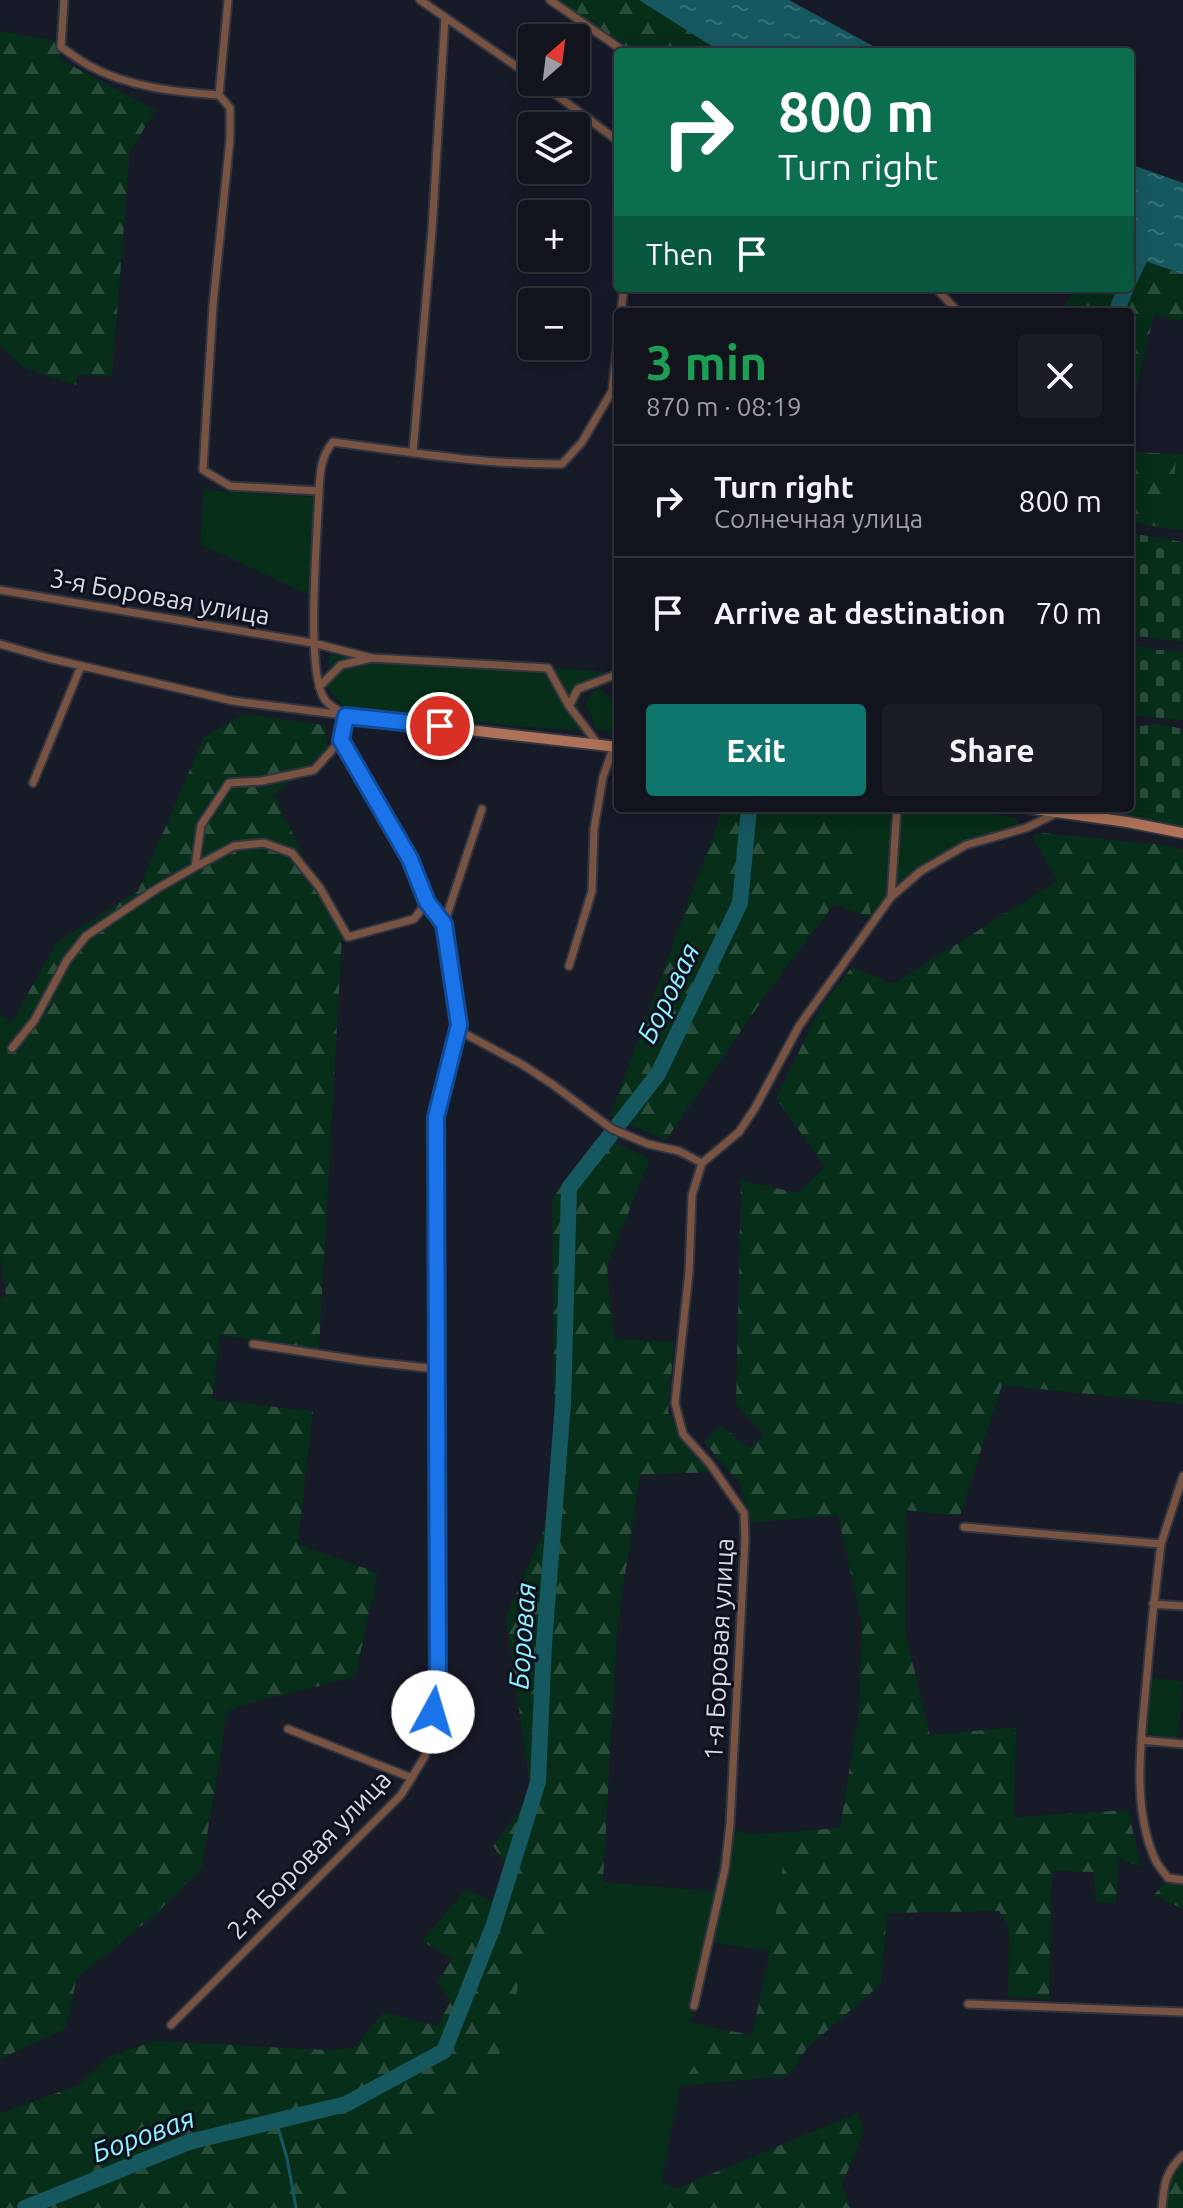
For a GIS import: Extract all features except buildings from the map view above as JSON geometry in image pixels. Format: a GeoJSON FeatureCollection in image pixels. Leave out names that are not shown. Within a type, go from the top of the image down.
{"type":"FeatureCollection","features":[{"type":"Feature","properties":{"kind":"street"},"geometry":{"type":"LineString","coordinates":[[64,0],[61,47],[89,66],[118,78],[174,92],[219,95]]}},
{"type":"Feature","properties":{"kind":"street"},"geometry":{"type":"LineString","coordinates":[[228,0],[219,95],[230,108],[230,139],[213,305],[203,470],[230,486],[319,491]]}},
{"type":"Feature","properties":{"kind":"street"},"geometry":{"type":"LineString","coordinates":[[420,0],[518,67]]}},
{"type":"Feature","properties":{"kind":"street"},"geometry":{"type":"LineString","coordinates":[[550,0],[619,48]]}},
{"type":"Feature","properties":{"kind":"street"},"geometry":{"type":"LineString","coordinates":[[413,452],[432,230],[445,17]]}},
{"type":"Feature","properties":{"kind":"street"},"geometry":{"type":"LineString","coordinates":[[558,96],[614,138]]}},
{"type":"Feature","properties":{"kind":"street"},"geometry":{"type":"LineString","coordinates":[[940,292],[954,308]]}},
{"type":"Feature","properties":{"kind":"street"},"geometry":{"type":"LineString","coordinates":[[346,716],[325,701],[319,687],[313,643],[319,491],[325,451],[333,442],[534,464],[562,464],[582,442],[612,391],[614,374]]}},
{"type":"Feature","properties":{"kind":"street","name":"3-я Боровая улица"},"geometry":{"type":"LineString","coordinates":[[0,590],[313,643],[372,658]]}},
{"type":"Feature","properties":{"kind":"street"},"geometry":{"type":"LineString","coordinates":[[0,644],[233,701],[614,746]]}},
{"type":"Feature","properties":{"kind":"street"},"geometry":{"type":"LineString","coordinates":[[319,687],[341,665],[372,658],[548,668],[569,706],[598,744]]}},
{"type":"Feature","properties":{"kind":"street"},"geometry":{"type":"LineString","coordinates":[[33,783],[81,666]]}},
{"type":"Feature","properties":{"kind":"street"},"geometry":{"type":"LineString","coordinates":[[569,706],[578,689],[614,676]]}},
{"type":"Feature","properties":{"kind":"street"},"geometry":{"type":"LineString","coordinates":[[195,867],[201,825],[229,783],[262,781],[314,770],[341,740],[346,716]]}},
{"type":"Feature","properties":{"kind":"street","name":"2-я Боровая улица"},"geometry":{"type":"LineString","coordinates":[[171,2025],[401,1795],[425,1756],[438,1690],[436,1117],[459,1025],[444,924],[427,902],[410,859],[341,740]]}},
{"type":"Feature","properties":{"kind":"street"},"geometry":{"type":"LineString","coordinates":[[569,966],[592,891],[594,829],[603,777],[614,751]]}},
{"type":"Feature","properties":{"kind":"street"},"geometry":{"type":"LineString","coordinates":[[444,924],[482,809]]}},
{"type":"Feature","properties":{"kind":"street"},"geometry":{"type":"LineString","coordinates":[[891,897],[897,812]]}},
{"type":"Feature","properties":{"kind":"street"},"geometry":{"type":"LineString","coordinates":[[458,1030],[523,1065],[612,1129],[648,1144],[679,1151],[702,1163],[739,1132],[799,1026],[891,897],[921,871],[966,845],[1026,828],[1059,812],[1183,833]]}},
{"type":"Feature","properties":{"kind":"street"},"geometry":{"type":"LineString","coordinates":[[12,1048],[34,1021],[67,960],[86,936],[158,888],[234,846],[264,843],[292,853],[320,888],[348,937],[414,919],[427,902]]}},
{"type":"Feature","properties":{"kind":"street","name":"1-я Боровая улица"},"geometry":{"type":"LineString","coordinates":[[694,2006],[725,1869],[730,1824],[745,1540],[744,1513],[710,1464],[683,1434],[675,1403],[689,1272],[692,1195],[702,1163]]}},
{"type":"Feature","properties":{"kind":"street"},"geometry":{"type":"LineString","coordinates":[[253,1344],[437,1369]]}},
{"type":"Feature","properties":{"kind":"street"},"geometry":{"type":"LineString","coordinates":[[1183,1476],[1161,1544],[1141,1740],[1141,1801],[1148,1839],[1155,1861],[1168,1878],[1183,1880]]}},
{"type":"Feature","properties":{"kind":"street"},"geometry":{"type":"LineString","coordinates":[[964,1527],[1161,1544]]}},
{"type":"Feature","properties":{"kind":"street"},"geometry":{"type":"LineString","coordinates":[[1153,1604],[1183,1606]]}},
{"type":"Feature","properties":{"kind":"street"},"geometry":{"type":"LineString","coordinates":[[288,1729],[412,1778]]}},
{"type":"Feature","properties":{"kind":"street"},"geometry":{"type":"LineString","coordinates":[[1141,1740],[1183,1744]]}},
{"type":"Feature","properties":{"kind":"street"},"geometry":{"type":"LineString","coordinates":[[968,2004],[1183,2012]]}},
{"type":"Feature","properties":{"kind":"street"},"geometry":{"type":"LineString","coordinates":[[1162,2208],[1169,2168],[1183,2155]]}},
{"type":"Feature","properties":{"kind":"green space"},"geometry":{"type":"Polygon","coordinates":[[[554,0],[639,0],[715,48],[625,48],[554,0]]]}},
{"type":"Feature","properties":{"kind":"green space"},"geometry":{"type":"Polygon","coordinates":[[[0,31],[57,41],[61,60],[156,110],[130,151],[112,376],[77,375],[76,385],[24,368],[0,346],[0,31]]]}},
{"type":"Feature","properties":{"kind":"green space"},"geometry":{"type":"Polygon","coordinates":[[[1134,257],[1183,274],[1183,321],[1154,315],[1134,398],[1134,308],[1062,308],[1073,292],[1134,292],[1134,257]]]}},
{"type":"Feature","properties":{"kind":"green space"},"geometry":{"type":"Polygon","coordinates":[[[1134,452],[1177,454],[1168,529],[1134,522],[1134,452]]]}},
{"type":"Feature","properties":{"kind":"green space"},"geometry":{"type":"Polygon","coordinates":[[[1177,454],[1183,454],[1183,530],[1168,529],[1177,454]]]}},
{"type":"Feature","properties":{"kind":"green space"},"geometry":{"type":"Polygon","coordinates":[[[204,490],[316,497],[313,597],[200,544],[204,490]]]}},
{"type":"Feature","properties":{"kind":"green space"},"geometry":{"type":"Polygon","coordinates":[[[1134,534],[1183,542],[1183,642],[1134,636],[1134,534]]]}},
{"type":"Feature","properties":{"kind":"green space"},"geometry":{"type":"Polygon","coordinates":[[[1134,645],[1183,651],[1183,720],[1134,717],[1134,645]]]}},
{"type":"Feature","properties":{"kind":"green space"},"geometry":{"type":"Polygon","coordinates":[[[330,653],[609,672],[576,692],[584,730],[527,727],[345,708],[327,687],[330,653]]]}},
{"type":"Feature","properties":{"kind":"green space"},"geometry":{"type":"Polygon","coordinates":[[[598,687],[614,702],[614,733],[596,730],[585,703],[598,687]]]}},
{"type":"Feature","properties":{"kind":"green space"},"geometry":{"type":"Polygon","coordinates":[[[244,714],[325,725],[328,749],[274,795],[342,937],[319,1349],[220,1335],[212,1400],[313,1411],[298,1544],[378,1573],[355,1677],[243,1705],[227,1712],[202,1867],[157,1913],[77,1978],[65,2029],[0,2059],[0,1299],[6,1296],[0,1256],[0,1105],[12,1022],[56,943],[138,891],[204,737],[244,714]]]}},
{"type":"Feature","properties":{"kind":"green space"},"geometry":{"type":"Polygon","coordinates":[[[1160,724],[1183,729],[1183,800],[1179,800],[1178,814],[1134,810],[1134,727],[1160,724]]]}},
{"type":"Feature","properties":{"kind":"green space"},"geometry":{"type":"Polygon","coordinates":[[[1179,800],[1183,800],[1183,829],[1113,812],[1134,811],[1177,814],[1179,800]]]}},
{"type":"Feature","properties":{"kind":"green space"},"geometry":{"type":"Polygon","coordinates":[[[722,812],[815,812],[851,828],[872,918],[834,904],[767,993],[666,1140],[610,1116],[722,812]]]}},
{"type":"Feature","properties":{"kind":"green space"},"geometry":{"type":"Polygon","coordinates":[[[815,812],[978,812],[1017,818],[1018,826],[948,849],[898,885],[872,918],[851,828],[815,812]]]}},
{"type":"Feature","properties":{"kind":"green space"},"geometry":{"type":"Polygon","coordinates":[[[1044,833],[1165,845],[1183,850],[1183,1404],[1002,1385],[960,1516],[906,1510],[905,1631],[930,1735],[1016,1727],[1014,1817],[1128,1810],[1141,1867],[1119,1858],[1116,1903],[1096,1902],[1094,1872],[1052,1871],[1049,1999],[1008,1997],[1009,1927],[999,1911],[887,1913],[881,1984],[808,2047],[788,2076],[680,2086],[720,2029],[752,2035],[770,1951],[788,1832],[840,1828],[859,1710],[862,1625],[838,1515],[751,1523],[740,1484],[704,1442],[721,1426],[750,1448],[764,1434],[736,1404],[741,1180],[797,1193],[825,1167],[776,1098],[821,1007],[852,967],[893,984],[1057,881],[1032,836],[1044,833]]]}},
{"type":"Feature","properties":{"kind":"green space"},"geometry":{"type":"Polygon","coordinates":[[[0,1015],[12,1022],[0,1105],[0,1015]]]}},
{"type":"Feature","properties":{"kind":"green space"},"geometry":{"type":"Polygon","coordinates":[[[599,1135],[650,1159],[607,1266],[614,1339],[674,1342],[668,1412],[693,1452],[714,1472],[640,1475],[617,1629],[603,1882],[522,1967],[505,2047],[413,2154],[339,2208],[0,2208],[0,2113],[79,2085],[108,2057],[155,2041],[326,2050],[354,2048],[384,2012],[437,2026],[451,2001],[437,1983],[452,1959],[422,1941],[466,1889],[498,1904],[511,1870],[493,1846],[531,1794],[506,1617],[555,1504],[552,1199],[599,1135]]]}},
{"type":"Feature","properties":{"kind":"green space"},"geometry":{"type":"Polygon","coordinates":[[[1145,1676],[1183,1682],[1178,1740],[1141,1733],[1145,1676]]]}},
{"type":"Feature","properties":{"kind":"green space"},"geometry":{"type":"Polygon","coordinates":[[[734,1830],[750,1834],[788,1832],[770,1951],[708,1942],[691,2022],[720,2029],[680,2086],[662,2181],[652,2208],[339,2208],[413,2154],[505,2047],[522,1967],[603,1882],[714,1891],[724,1832],[734,1830]]]}},
{"type":"Feature","properties":{"kind":"green space"},"geometry":{"type":"Polygon","coordinates":[[[1165,1883],[1183,1885],[1183,1909],[1154,1895],[1165,1883]]]}},
{"type":"Feature","properties":{"kind":"green space"},"geometry":{"type":"Polygon","coordinates":[[[858,2113],[864,2132],[842,2184],[851,2208],[652,2208],[662,2181],[675,2189],[858,2113]]]}},
{"type":"Feature","properties":{"kind":"green space"},"geometry":{"type":"Polygon","coordinates":[[[1183,2164],[1183,2208],[1167,2208],[1166,2176],[1183,2164]]]}},
{"type":"Feature","properties":{"kind":"water"},"geometry":{"type":"Polygon","coordinates":[[[639,0],[789,0],[877,48],[715,48],[639,0]]]}},
{"type":"Feature","properties":{"kind":"water"},"geometry":{"type":"Polygon","coordinates":[[[1134,165],[1183,183],[1183,274],[1134,257],[1134,165]]]}},
{"type":"Feature","properties":{"kind":"waterway","name":"Боровая"},"geometry":{"type":"LineString","coordinates":[[1134,270],[1148,240]]}},
{"type":"Feature","properties":{"kind":"waterway","name":"Боровая"},"geometry":{"type":"LineString","coordinates":[[1118,308],[1124,292]]}},
{"type":"Feature","properties":{"kind":"waterway","name":"Боровая"},"geometry":{"type":"LineString","coordinates":[[25,2208],[189,2142],[346,2104],[444,2051],[493,1927],[538,1782],[544,1644],[563,1403],[569,1188],[658,1074],[740,903],[749,812]]}},
{"type":"Feature","properties":{"kind":"waterway"},"geometry":{"type":"LineString","coordinates":[[276,2121],[287,2158],[296,2208]]}},
{"type":"Feature","properties":{"kind":"route"},"geometry":{"type":"LineString","coordinates":[[433,1712],[438,1690],[436,1117],[459,1025],[444,924],[427,902],[410,859],[341,740],[346,716],[440,726]]}}]}
